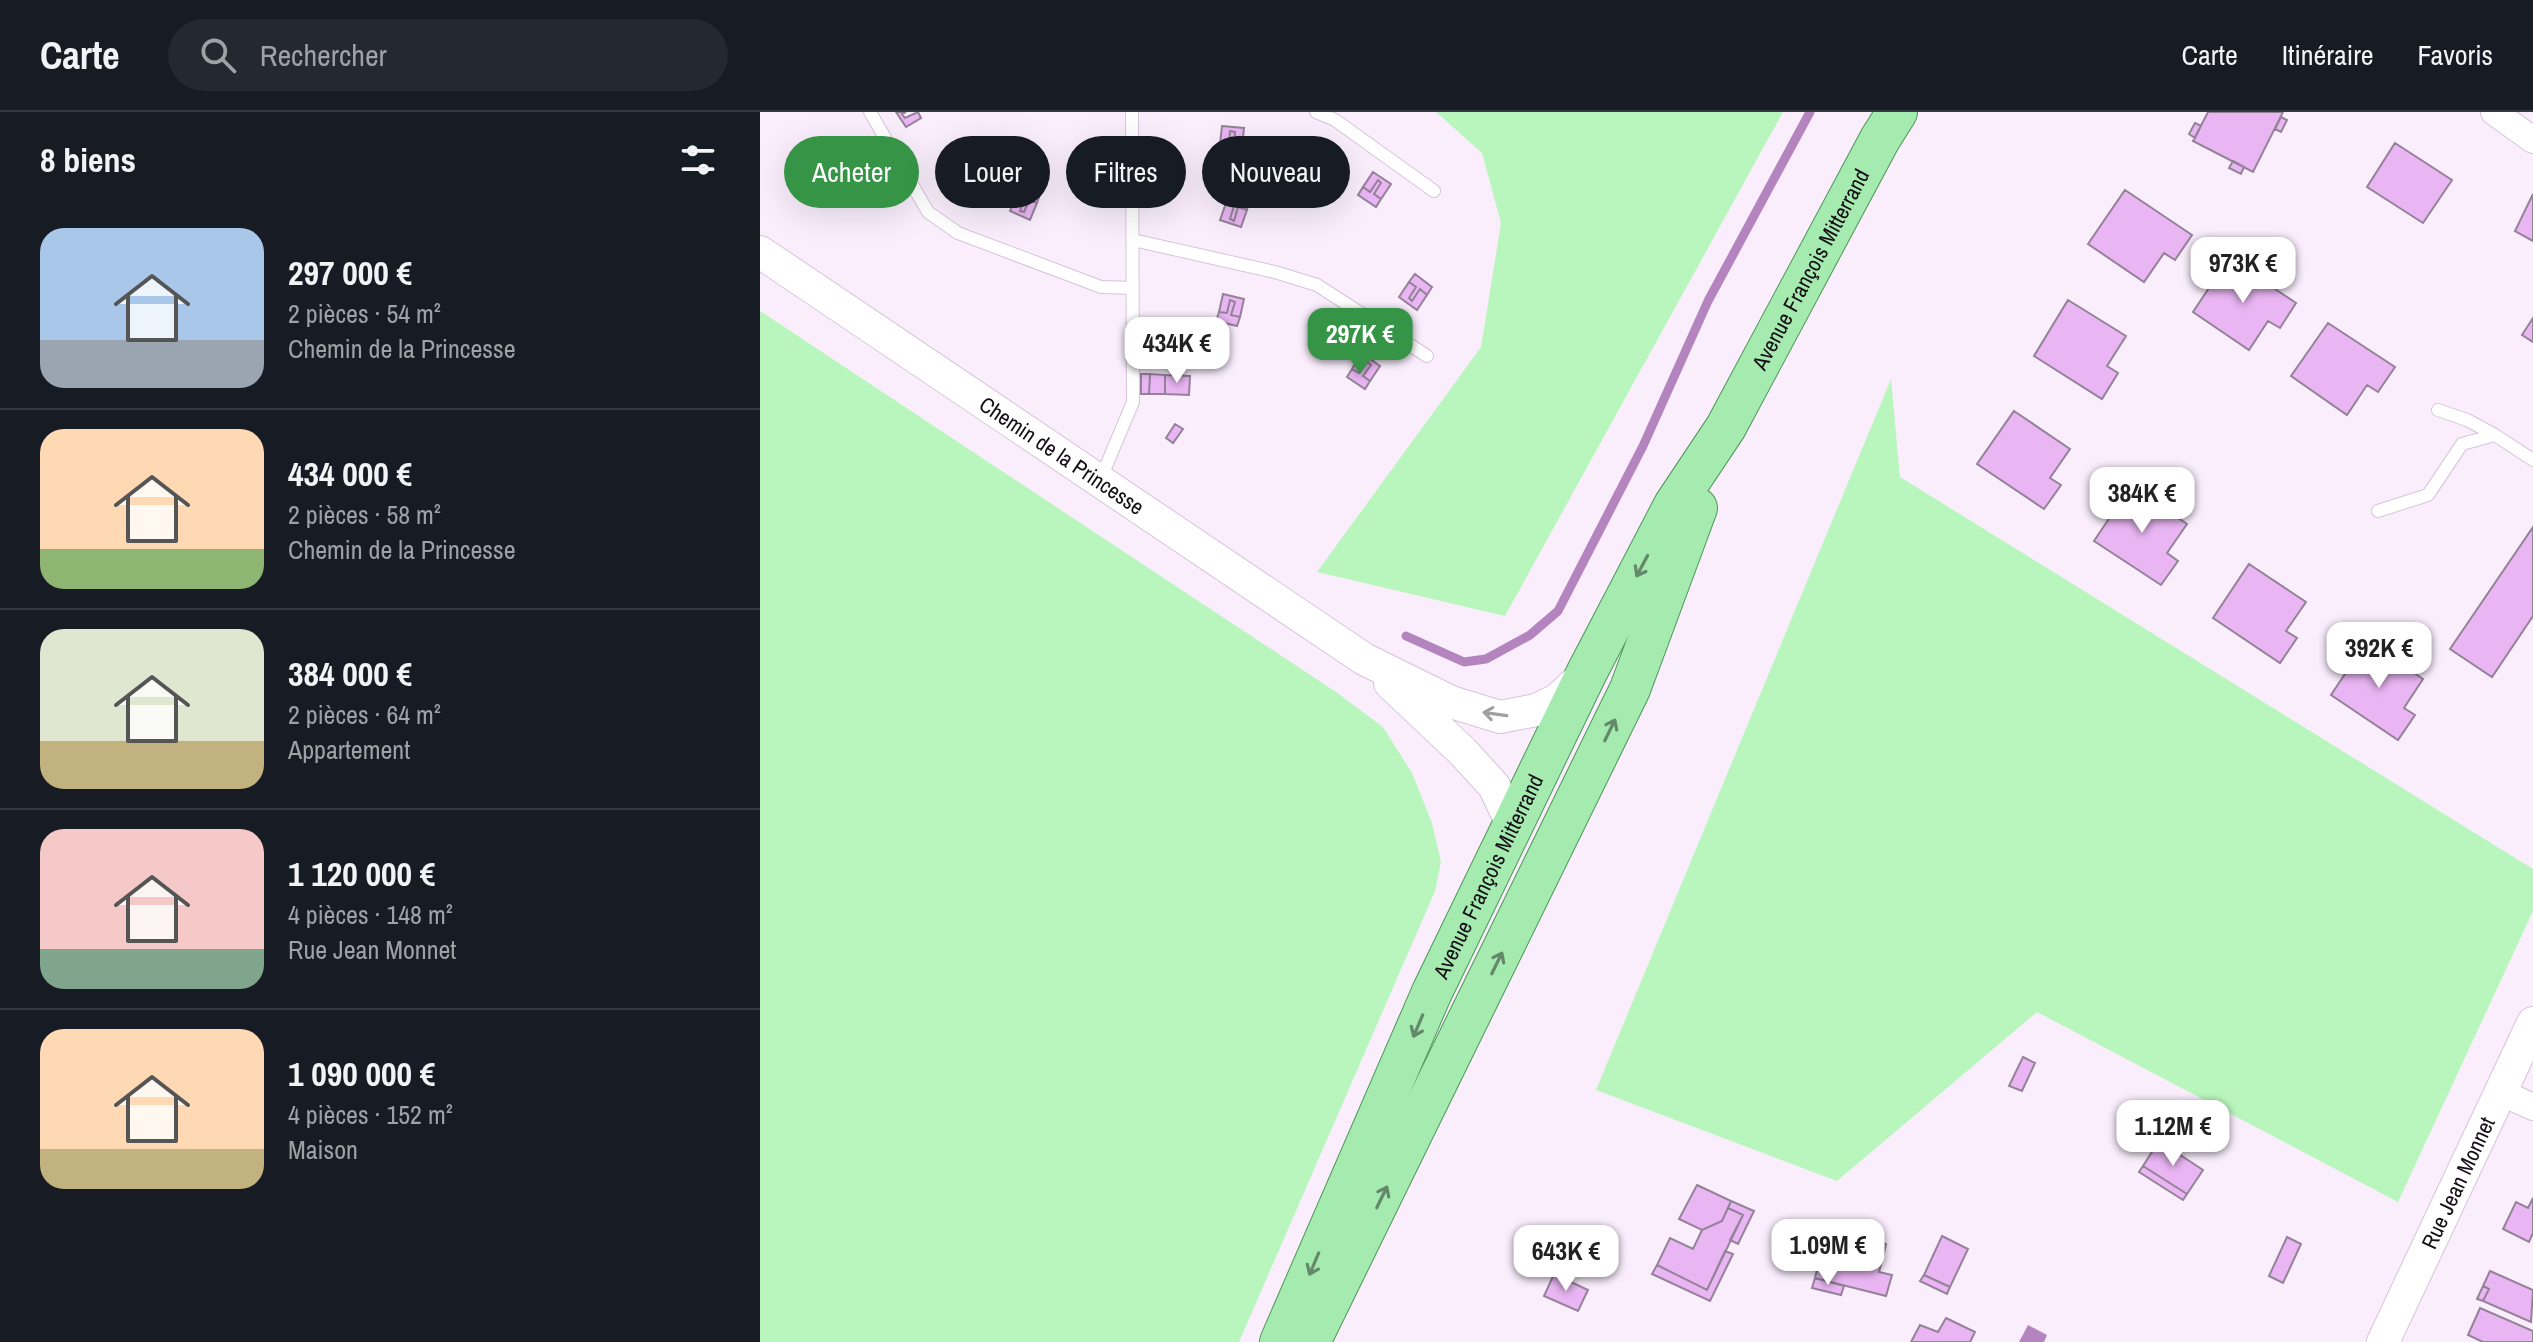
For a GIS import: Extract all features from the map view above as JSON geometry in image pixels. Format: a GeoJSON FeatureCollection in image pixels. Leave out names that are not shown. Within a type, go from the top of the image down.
{"type":"FeatureCollection","features":[{"type":"Feature","properties":{"kind":"main road","name":"Avenue François Mitterrand"},"geometry":{"type":"LineString","coordinates":[[1280,1342],[1432,992],[1587,672],[1674,505],[1726,427],[1897,112]]}},
{"type":"Feature","properties":{"kind":"main road","name":"Avenue François Mitterrand"},"geometry":{"type":"LineString","coordinates":[[1310,1342],[1630,689],[1726,427]]}},
{"type":"Feature","properties":{"kind":"street"},"geometry":{"type":"LineString","coordinates":[[2494,112],[2533,140]]}},
{"type":"Feature","properties":{"kind":"street","name":"Chemin de la Princesse"},"geometry":{"type":"LineString","coordinates":[[760,252],[1364,659],[1451,702],[1500,717],[1536,710],[1557,700],[1587,672]]}},
{"type":"Feature","properties":{"kind":"street","name":"Chemin de la Princesse"},"geometry":{"type":"LineString","coordinates":[[1364,659],[1463,752],[1494,786],[1513,826]]}},
{"type":"Feature","properties":{"kind":"street","name":"Rue Jean Monnet"},"geometry":{"type":"LineString","coordinates":[[2383,1342],[2533,1023]]}},
{"type":"Feature","properties":{"kind":"street"},"geometry":{"type":"LineString","coordinates":[[2500,1092],[2533,1107]]}},
{"type":"Feature","properties":{"kind":"lane"},"geometry":{"type":"LineString","coordinates":[[870,112],[928,212],[958,233],[1101,287],[1133,288]]}},
{"type":"Feature","properties":{"kind":"lane"},"geometry":{"type":"LineString","coordinates":[[1100,481],[1133,402],[1132,112]]}},
{"type":"Feature","properties":{"kind":"lane"},"geometry":{"type":"LineString","coordinates":[[1316,112],[1335,120],[1434,191]]}},
{"type":"Feature","properties":{"kind":"lane"},"geometry":{"type":"LineString","coordinates":[[1133,240],[1275,272],[1317,285],[1427,356]]}},
{"type":"Feature","properties":{"kind":"lane"},"geometry":{"type":"LineString","coordinates":[[2438,410],[2467,420],[2533,460]]}},
{"type":"Feature","properties":{"kind":"lane"},"geometry":{"type":"LineString","coordinates":[[2378,511],[2428,495],[2462,444],[2495,435]]}},
{"type":"Feature","properties":{"kind":"green space"},"geometry":{"type":"Polygon","coordinates":[[[1436,112],[1783,112],[1505,616],[1317,572],[1481,347],[1501,223],[1482,153],[1436,112]]]}},
{"type":"Feature","properties":{"kind":"green space"},"geometry":{"type":"Polygon","coordinates":[[[760,311],[1336,692],[1383,727],[1412,773],[1432,823],[1441,862],[1435,891],[1239,1342],[760,1342],[760,311]]]}},
{"type":"Feature","properties":{"kind":"green space"},"geometry":{"type":"Polygon","coordinates":[[[1891,379],[1900,477],[2533,869],[2533,911],[2398,1202],[2037,1012],[1837,1181],[1596,1090],[1891,379]]]}},
{"type":"Feature","properties":{"kind":"shaded area"},"geometry":{"type":"Polygon","coordinates":[[[2028,1325],[2047,1335],[2044,1342],[2019,1342],[2028,1325]]]}},
{"type":"Feature","properties":{"kind":"building"},"geometry":{"type":"Polygon","coordinates":[[[896,112],[906,112],[902,114],[905,118],[918,112],[921,118],[906,127],[896,112]]]}},
{"type":"Feature","properties":{"kind":"building"},"geometry":{"type":"Polygon","coordinates":[[[2208,112],[2283,112],[2253,172],[2193,141],[2208,112]]]}},
{"type":"Feature","properties":{"kind":"building"},"geometry":{"type":"Polygon","coordinates":[[[2281,117],[2287,120],[2281,132],[2275,129],[2281,117]]]}},
{"type":"Feature","properties":{"kind":"building"},"geometry":{"type":"Polygon","coordinates":[[[2195,123],[2201,126],[2195,138],[2189,134],[2195,123]]]}},
{"type":"Feature","properties":{"kind":"building"},"geometry":{"type":"Polygon","coordinates":[[[1222,126],[1244,128],[1243,136],[1235,136],[1235,132],[1230,131],[1230,136],[1221,136],[1222,126]]]}},
{"type":"Feature","properties":{"kind":"building"},"geometry":{"type":"Polygon","coordinates":[[[2395,143],[2452,180],[2423,223],[2367,187],[2395,143]]]}},
{"type":"Feature","properties":{"kind":"building"},"geometry":{"type":"Polygon","coordinates":[[[2233,161],[2244,167],[2241,174],[2229,168],[2233,161]]]}},
{"type":"Feature","properties":{"kind":"building"},"geometry":{"type":"Polygon","coordinates":[[[1373,172],[1391,184],[1381,199],[1374,194],[1381,183],[1378,180],[1370,192],[1363,187],[1373,172]]]}},
{"type":"Feature","properties":{"kind":"building"},"geometry":{"type":"Polygon","coordinates":[[[1378,180],[1381,183],[1374,194],[1381,199],[1376,207],[1358,195],[1363,187],[1370,192],[1378,180]]]}},
{"type":"Feature","properties":{"kind":"building"},"geometry":{"type":"Polygon","coordinates":[[[2125,190],[2192,235],[2175,260],[2164,253],[2144,282],[2088,244],[2125,190]]]}},
{"type":"Feature","properties":{"kind":"building"},"geometry":{"type":"Polygon","coordinates":[[[2533,194],[2533,241],[2515,231],[2533,194]]]}},
{"type":"Feature","properties":{"kind":"building"},"geometry":{"type":"Polygon","coordinates":[[[1011,208],[1021,208],[1020,211],[1024,212],[1026,208],[1035,208],[1030,220],[1010,211],[1011,208]]]}},
{"type":"Feature","properties":{"kind":"building"},"geometry":{"type":"Polygon","coordinates":[[[1224,208],[1233,208],[1230,219],[1234,221],[1238,208],[1247,210],[1241,227],[1220,220],[1224,208]]]}},
{"type":"Feature","properties":{"kind":"building"},"geometry":{"type":"Polygon","coordinates":[[[1233,208],[1238,208],[1234,221],[1230,219],[1233,208]]]}},
{"type":"Feature","properties":{"kind":"building"},"geometry":{"type":"Polygon","coordinates":[[[2229,258],[2296,303],[2280,328],[2268,321],[2249,350],[2193,312],[2229,258]]]}},
{"type":"Feature","properties":{"kind":"building"},"geometry":{"type":"Polygon","coordinates":[[[1415,274],[1432,287],[1427,295],[1420,289],[1412,301],[1409,298],[1416,287],[1409,282],[1415,274]]]}},
{"type":"Feature","properties":{"kind":"building"},"geometry":{"type":"Polygon","coordinates":[[[1409,282],[1416,287],[1409,298],[1412,301],[1420,289],[1427,295],[1417,310],[1399,297],[1409,282]]]}},
{"type":"Feature","properties":{"kind":"building"},"geometry":{"type":"Polygon","coordinates":[[[1223,294],[1244,299],[1240,317],[1231,315],[1235,302],[1230,300],[1227,313],[1219,312],[1223,294]]]}},
{"type":"Feature","properties":{"kind":"building"},"geometry":{"type":"Polygon","coordinates":[[[1230,300],[1235,302],[1231,315],[1240,317],[1237,326],[1216,321],[1219,312],[1227,313],[1230,300]]]}},
{"type":"Feature","properties":{"kind":"building"},"geometry":{"type":"Polygon","coordinates":[[[2068,300],[2126,336],[2107,366],[2118,373],[2102,399],[2034,356],[2068,300]]]}},
{"type":"Feature","properties":{"kind":"building"},"geometry":{"type":"Polygon","coordinates":[[[2533,318],[2533,342],[2522,335],[2533,318]]]}},
{"type":"Feature","properties":{"kind":"building"},"geometry":{"type":"Polygon","coordinates":[[[2328,323],[2395,367],[2378,392],[2367,385],[2347,415],[2291,376],[2328,323]]]}},
{"type":"Feature","properties":{"kind":"building"},"geometry":{"type":"Polygon","coordinates":[[[1362,353],[1380,366],[1370,381],[1363,376],[1371,365],[1367,362],[1359,373],[1352,369],[1362,353]]]}},
{"type":"Feature","properties":{"kind":"building"},"geometry":{"type":"Polygon","coordinates":[[[1367,362],[1371,365],[1363,376],[1370,381],[1365,389],[1347,377],[1352,369],[1359,373],[1367,362]]]}},
{"type":"Feature","properties":{"kind":"building"},"geometry":{"type":"Polygon","coordinates":[[[1141,374],[1150,374],[1149,394],[1141,394],[1141,374]]]}},
{"type":"Feature","properties":{"kind":"building"},"geometry":{"type":"Polygon","coordinates":[[[1150,374],[1165,375],[1165,394],[1149,394],[1150,374]]]}},
{"type":"Feature","properties":{"kind":"building"},"geometry":{"type":"Polygon","coordinates":[[[1165,375],[1190,376],[1189,395],[1165,394],[1165,375]]]}},
{"type":"Feature","properties":{"kind":"building"},"geometry":{"type":"Polygon","coordinates":[[[2014,411],[2070,449],[2050,478],[2061,485],[2044,509],[1977,464],[2014,411]]]}},
{"type":"Feature","properties":{"kind":"building"},"geometry":{"type":"Polygon","coordinates":[[[1175,424],[1183,429],[1173,443],[1166,438],[1175,424]]]}},
{"type":"Feature","properties":{"kind":"building"},"geometry":{"type":"Polygon","coordinates":[[[2131,486],[2187,524],[2167,553],[2178,561],[2161,585],[2094,541],[2131,486]]]}},
{"type":"Feature","properties":{"kind":"building"},"geometry":{"type":"Polygon","coordinates":[[[2533,527],[2533,616],[2492,677],[2450,649],[2533,527]]]}},
{"type":"Feature","properties":{"kind":"building"},"geometry":{"type":"Polygon","coordinates":[[[2249,564],[2306,602],[2286,631],[2297,638],[2280,663],[2213,618],[2249,564]]]}},
{"type":"Feature","properties":{"kind":"building"},"geometry":{"type":"Polygon","coordinates":[[[2367,641],[2423,679],[2404,708],[2415,715],[2398,740],[2331,695],[2367,641]]]}},
{"type":"Feature","properties":{"kind":"building"},"geometry":{"type":"Polygon","coordinates":[[[2023,1057],[2035,1063],[2022,1091],[2009,1086],[2023,1057]]]}},
{"type":"Feature","properties":{"kind":"building"},"geometry":{"type":"Polygon","coordinates":[[[2159,1141],[2203,1170],[2187,1194],[2143,1166],[2159,1141]]]}},
{"type":"Feature","properties":{"kind":"building"},"geometry":{"type":"Polygon","coordinates":[[[2143,1166],[2187,1194],[2183,1200],[2139,1172],[2143,1166]]]}},
{"type":"Feature","properties":{"kind":"building"},"geometry":{"type":"Polygon","coordinates":[[[1697,1185],[1731,1201],[1722,1221],[1702,1230],[1679,1219],[1697,1185]]]}},
{"type":"Feature","properties":{"kind":"building"},"geometry":{"type":"Polygon","coordinates":[[[2533,1198],[2533,1233],[2529,1242],[2503,1229],[2516,1202],[2528,1208],[2533,1198]]]}},
{"type":"Feature","properties":{"kind":"building"},"geometry":{"type":"Polygon","coordinates":[[[1731,1201],[1754,1211],[1738,1244],[1730,1240],[1743,1215],[1728,1208],[1731,1201]]]}},
{"type":"Feature","properties":{"kind":"building"},"geometry":{"type":"Polygon","coordinates":[[[1728,1208],[1743,1215],[1707,1290],[1657,1265],[1670,1238],[1693,1249],[1702,1230],[1722,1221],[1728,1208]]]}},
{"type":"Feature","properties":{"kind":"building"},"geometry":{"type":"Polygon","coordinates":[[[1942,1236],[1968,1249],[1950,1287],[1924,1275],[1942,1236]]]}},
{"type":"Feature","properties":{"kind":"building"},"geometry":{"type":"Polygon","coordinates":[[[1860,1237],[1886,1244],[1883,1257],[1859,1241],[1860,1237]]]}},
{"type":"Feature","properties":{"kind":"building"},"geometry":{"type":"Polygon","coordinates":[[[2287,1237],[2301,1244],[2283,1283],[2269,1276],[2287,1237]]]}},
{"type":"Feature","properties":{"kind":"building"},"geometry":{"type":"Polygon","coordinates":[[[1824,1241],[1857,1249],[1859,1241],[1883,1257],[1879,1272],[1892,1275],[1886,1296],[1815,1278],[1824,1241]]]}},
{"type":"Feature","properties":{"kind":"building"},"geometry":{"type":"Polygon","coordinates":[[[1725,1251],[1733,1254],[1710,1301],[1652,1274],[1657,1265],[1707,1290],[1725,1251]]]}},
{"type":"Feature","properties":{"kind":"building"},"geometry":{"type":"Polygon","coordinates":[[[2490,1271],[2533,1290],[2531,1322],[2483,1301],[2489,1289],[2483,1286],[2490,1271]]]}},
{"type":"Feature","properties":{"kind":"building"},"geometry":{"type":"Polygon","coordinates":[[[1554,1274],[1588,1290],[1578,1311],[1544,1296],[1554,1274]]]}},
{"type":"Feature","properties":{"kind":"building"},"geometry":{"type":"Polygon","coordinates":[[[1924,1275],[1950,1287],[1947,1294],[1920,1281],[1924,1275]]]}},
{"type":"Feature","properties":{"kind":"building"},"geometry":{"type":"Polygon","coordinates":[[[1815,1278],[1844,1286],[1841,1295],[1812,1288],[1815,1278]]]}},
{"type":"Feature","properties":{"kind":"building"},"geometry":{"type":"Polygon","coordinates":[[[2483,1286],[2489,1289],[2483,1301],[2477,1299],[2483,1286]]]}},
{"type":"Feature","properties":{"kind":"building"},"geometry":{"type":"Polygon","coordinates":[[[2480,1308],[2533,1331],[2533,1342],[2483,1342],[2468,1335],[2480,1308]]]}},
{"type":"Feature","properties":{"kind":"building"},"geometry":{"type":"Polygon","coordinates":[[[1946,1318],[1975,1332],[1970,1342],[1911,1342],[1920,1325],[1938,1332],[1946,1318]]]}},
{"type":"Feature","properties":{"kind":"waterway"},"geometry":{"type":"LineString","coordinates":[[1406,636],[1464,662],[1486,659],[1530,635],[1558,611],[1643,446],[1708,301],[1810,112]]}}]}
